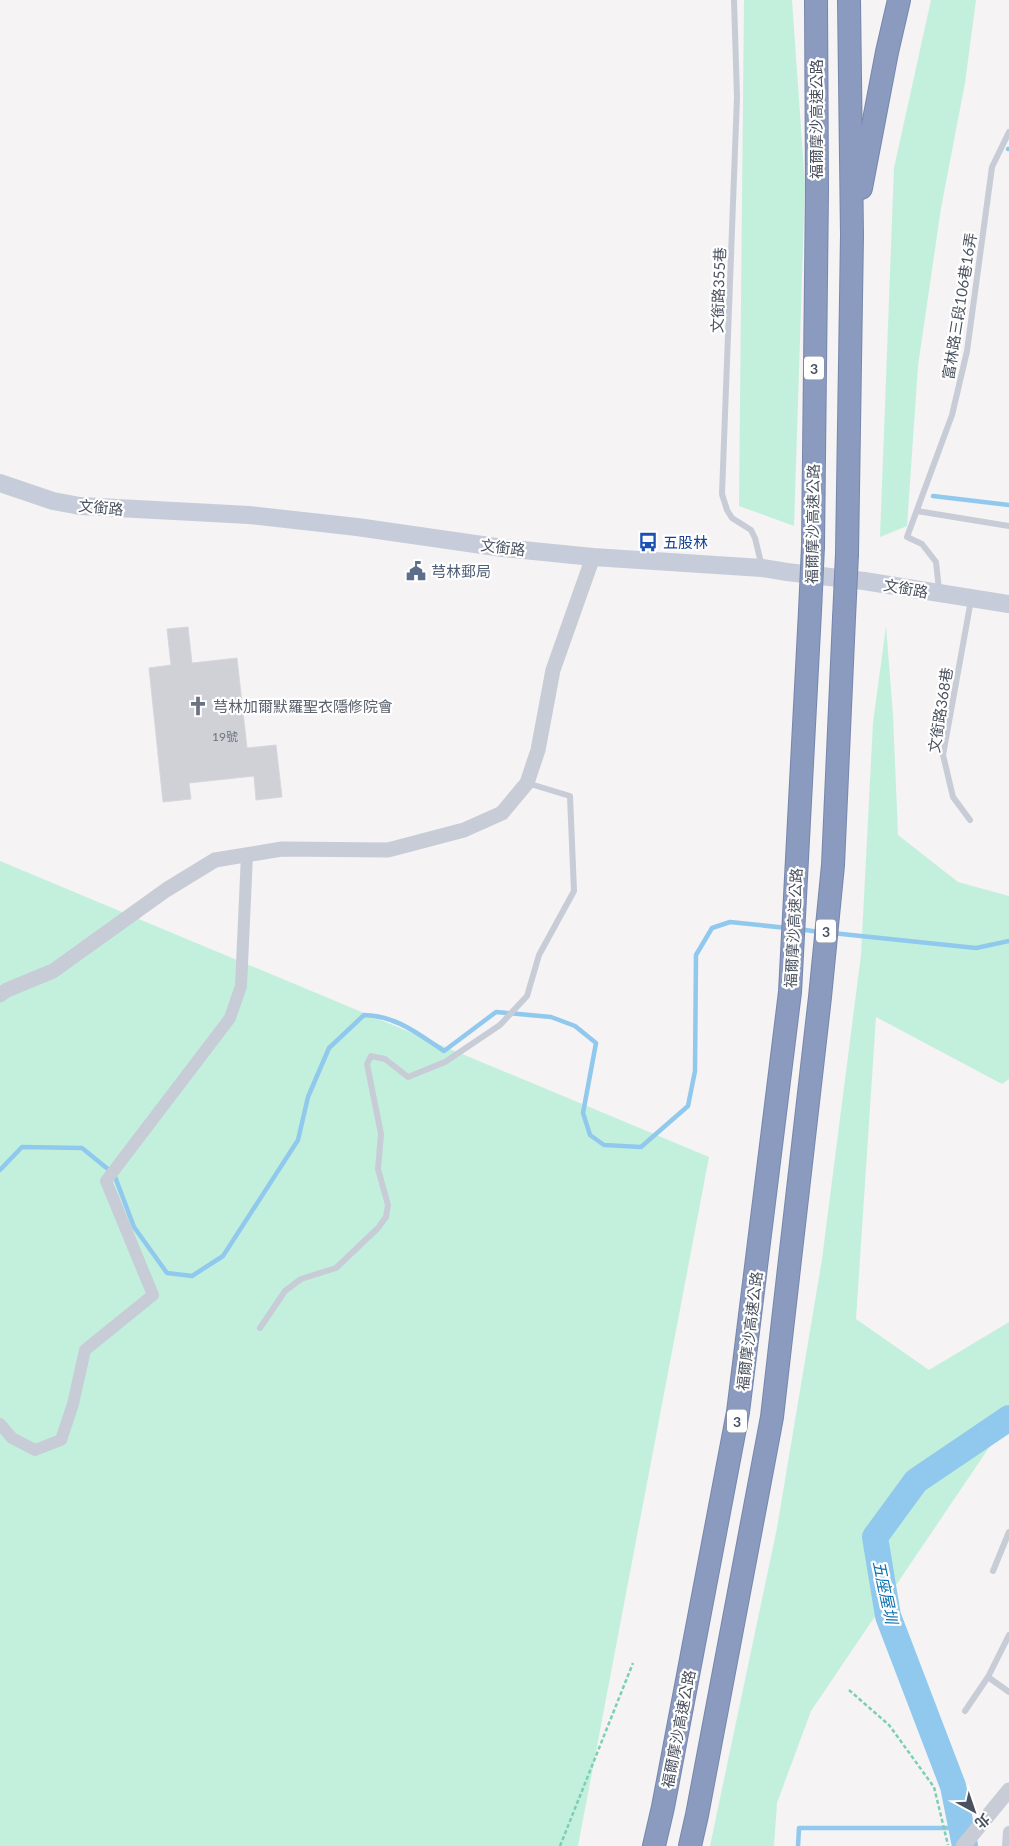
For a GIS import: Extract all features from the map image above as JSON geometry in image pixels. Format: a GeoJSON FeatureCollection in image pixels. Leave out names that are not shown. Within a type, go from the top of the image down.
{"type":"FeatureCollection","features":[{"type":"Feature","properties":{"kind":"highway"},"geometry":{"type":"LineString","coordinates":[[802,0],[810,69],[817,189]]}},
{"type":"Feature","properties":{"kind":"highway","name":"福爾摩沙高速公路"},"geometry":{"type":"LineString","coordinates":[[654,1846],[738,1412],[790,992],[813,546],[817,189],[816,0]]}},
{"type":"Feature","properties":{"kind":"highway","name":"福爾摩沙高速公路"},"geometry":{"type":"LineString","coordinates":[[690,1846],[772,1417],[820,997],[833,865],[847,554],[852,235],[849,0]]}},
{"type":"Feature","properties":{"kind":"highway"},"geometry":{"type":"LineString","coordinates":[[852,235],[887,52],[899,0]]}},
{"type":"Feature","properties":{"kind":"main road","name":"文銜路"},"geometry":{"type":"LineString","coordinates":[[0,484],[53,501],[80,506],[248,515],[357,527],[503,548],[593,557],[762,568],[864,581],[1009,604]]}},
{"type":"Feature","properties":{"kind":"street"},"geometry":{"type":"LineString","coordinates":[[0,995],[7,990],[53,971],[166,890],[215,860],[282,849],[388,850],[464,830],[502,813],[527,783],[538,750],[553,670],[593,557]]}},
{"type":"Feature","properties":{"kind":"street"},"geometry":{"type":"LineString","coordinates":[[0,1424],[12,1438],[35,1450],[61,1440],[73,1404],[85,1350],[153,1295],[106,1181],[230,1018],[241,986],[246,855]]}},
{"type":"Feature","properties":{"kind":"street"},"geometry":{"type":"LineString","coordinates":[[963,1846],[1009,1790]]}},
{"type":"Feature","properties":{"kind":"street"},"geometry":{"type":"LineString","coordinates":[[1008,1846],[1009,1832]]}},
{"type":"Feature","properties":{"kind":"lane","name":"文銜路355巷"},"geometry":{"type":"LineString","coordinates":[[734,0],[737,97],[722,494],[727,510],[732,518],[751,530],[755,538],[762,568]]}},
{"type":"Feature","properties":{"kind":"lane","name":"富林路三段106巷16弄"},"geometry":{"type":"LineString","coordinates":[[938,594],[936,562],[922,544],[907,537],[952,415],[967,351],[992,168],[1009,132]]}},
{"type":"Feature","properties":{"kind":"lane"},"geometry":{"type":"LineString","coordinates":[[917,510],[1009,526]]}},
{"type":"Feature","properties":{"kind":"lane","name":"文銜路368巷"},"geometry":{"type":"LineString","coordinates":[[970,820],[953,796],[943,755],[971,598]]}},
{"type":"Feature","properties":{"kind":"lane"},"geometry":{"type":"LineString","coordinates":[[260,1328],[285,1290],[301,1280],[336,1268],[378,1228],[386,1217],[388,1205],[378,1168],[381,1134],[367,1064],[371,1056],[385,1059],[408,1077],[445,1062],[500,1025],[527,996],[538,955],[574,892],[570,796],[527,783]]}},
{"type":"Feature","properties":{"kind":"lane"},"geometry":{"type":"LineString","coordinates":[[993,1571],[1008,1540],[1009,1532]]}},
{"type":"Feature","properties":{"kind":"lane"},"geometry":{"type":"LineString","coordinates":[[965,1711],[988,1676],[1009,1635]]}},
{"type":"Feature","properties":{"kind":"lane"},"geometry":{"type":"LineString","coordinates":[[988,1676],[1009,1692]]}},
{"type":"Feature","properties":{"kind":"path"},"geometry":{"type":"LineString","coordinates":[[560,1846],[633,1663]]}},
{"type":"Feature","properties":{"kind":"path"},"geometry":{"type":"LineString","coordinates":[[849,1690],[889,1725],[934,1787],[948,1846]]}},
{"type":"Feature","properties":{"kind":"green space"},"geometry":{"type":"Polygon","coordinates":[[[744,0],[792,0],[805,185],[794,526],[739,506],[744,0]]]}},
{"type":"Feature","properties":{"kind":"green space"},"geometry":{"type":"Polygon","coordinates":[[[931,0],[976,0],[965,83],[941,208],[918,366],[907,526],[880,537],[894,168],[931,0]]]}},
{"type":"Feature","properties":{"kind":"green space"},"geometry":{"type":"Polygon","coordinates":[[[886,626],[893,715],[898,835],[958,882],[1009,896],[1009,1079],[1002,1084],[876,1017],[856,1319],[929,1370],[1009,1322],[1009,1418],[811,1711],[777,1803],[774,1846],[710,1846],[777,1528],[822,1259],[861,955],[873,723],[886,626]]]}},
{"type":"Feature","properties":{"kind":"green space"},"geometry":{"type":"Polygon","coordinates":[[[0,861],[709,1157],[578,1846],[0,1846],[0,861]]]}},
{"type":"Feature","properties":{"kind":"building","name":"芎林加爾默羅聖衣隱修院會"},"geometry":{"type":"Polygon","coordinates":[[[188,627],[192,663],[237,658],[247,748],[276,745],[282,797],[256,800],[254,776],[189,783],[191,799],[163,802],[149,668],[171,665],[167,629],[188,627]]]}},
{"type":"Feature","properties":{"kind":"waterway"},"geometry":{"type":"LineString","coordinates":[[933,496],[1009,505]]}},
{"type":"Feature","properties":{"kind":"waterway"},"geometry":{"type":"LineString","coordinates":[[0,1170],[22,1147],[82,1148],[114,1174],[134,1227],[167,1273],[192,1276],[223,1256],[298,1140],[308,1097],[329,1048],[364,1015],[376,1016],[397,1022],[444,1051],[496,1012],[551,1017],[575,1026],[596,1043],[583,1113],[590,1135],[604,1145],[641,1147],[688,1106],[695,1071],[696,955],[712,928],[730,922],[787,928]]}},
{"type":"Feature","properties":{"kind":"waterway"},"geometry":{"type":"LineString","coordinates":[[799,929],[819,932]]}},
{"type":"Feature","properties":{"kind":"waterway"},"geometry":{"type":"LineString","coordinates":[[832,933],[976,948],[1009,941]]}},
{"type":"Feature","properties":{"kind":"waterway","name":"五座屋圳"},"geometry":{"type":"LineString","coordinates":[[965,1846],[953,1786],[888,1616],[875,1537],[916,1481],[1009,1418]]}},
{"type":"Feature","properties":{"kind":"waterway"},"geometry":{"type":"LineString","coordinates":[[798,1846],[799,1828],[962,1828]]}},
{"type":"Feature","properties":{"kind":"place","name":"五股林"},"geometry":{"type":"Point","coordinates":[648,542]}},
{"type":"Feature","properties":{"kind":"place","name":"芎林郵局"},"geometry":{"type":"Point","coordinates":[416,571]}},
{"type":"Feature","properties":{"kind":"place","name":"芎林加爾默羅聖衣隱修院會"},"geometry":{"type":"Point","coordinates":[198,706]}}]}
